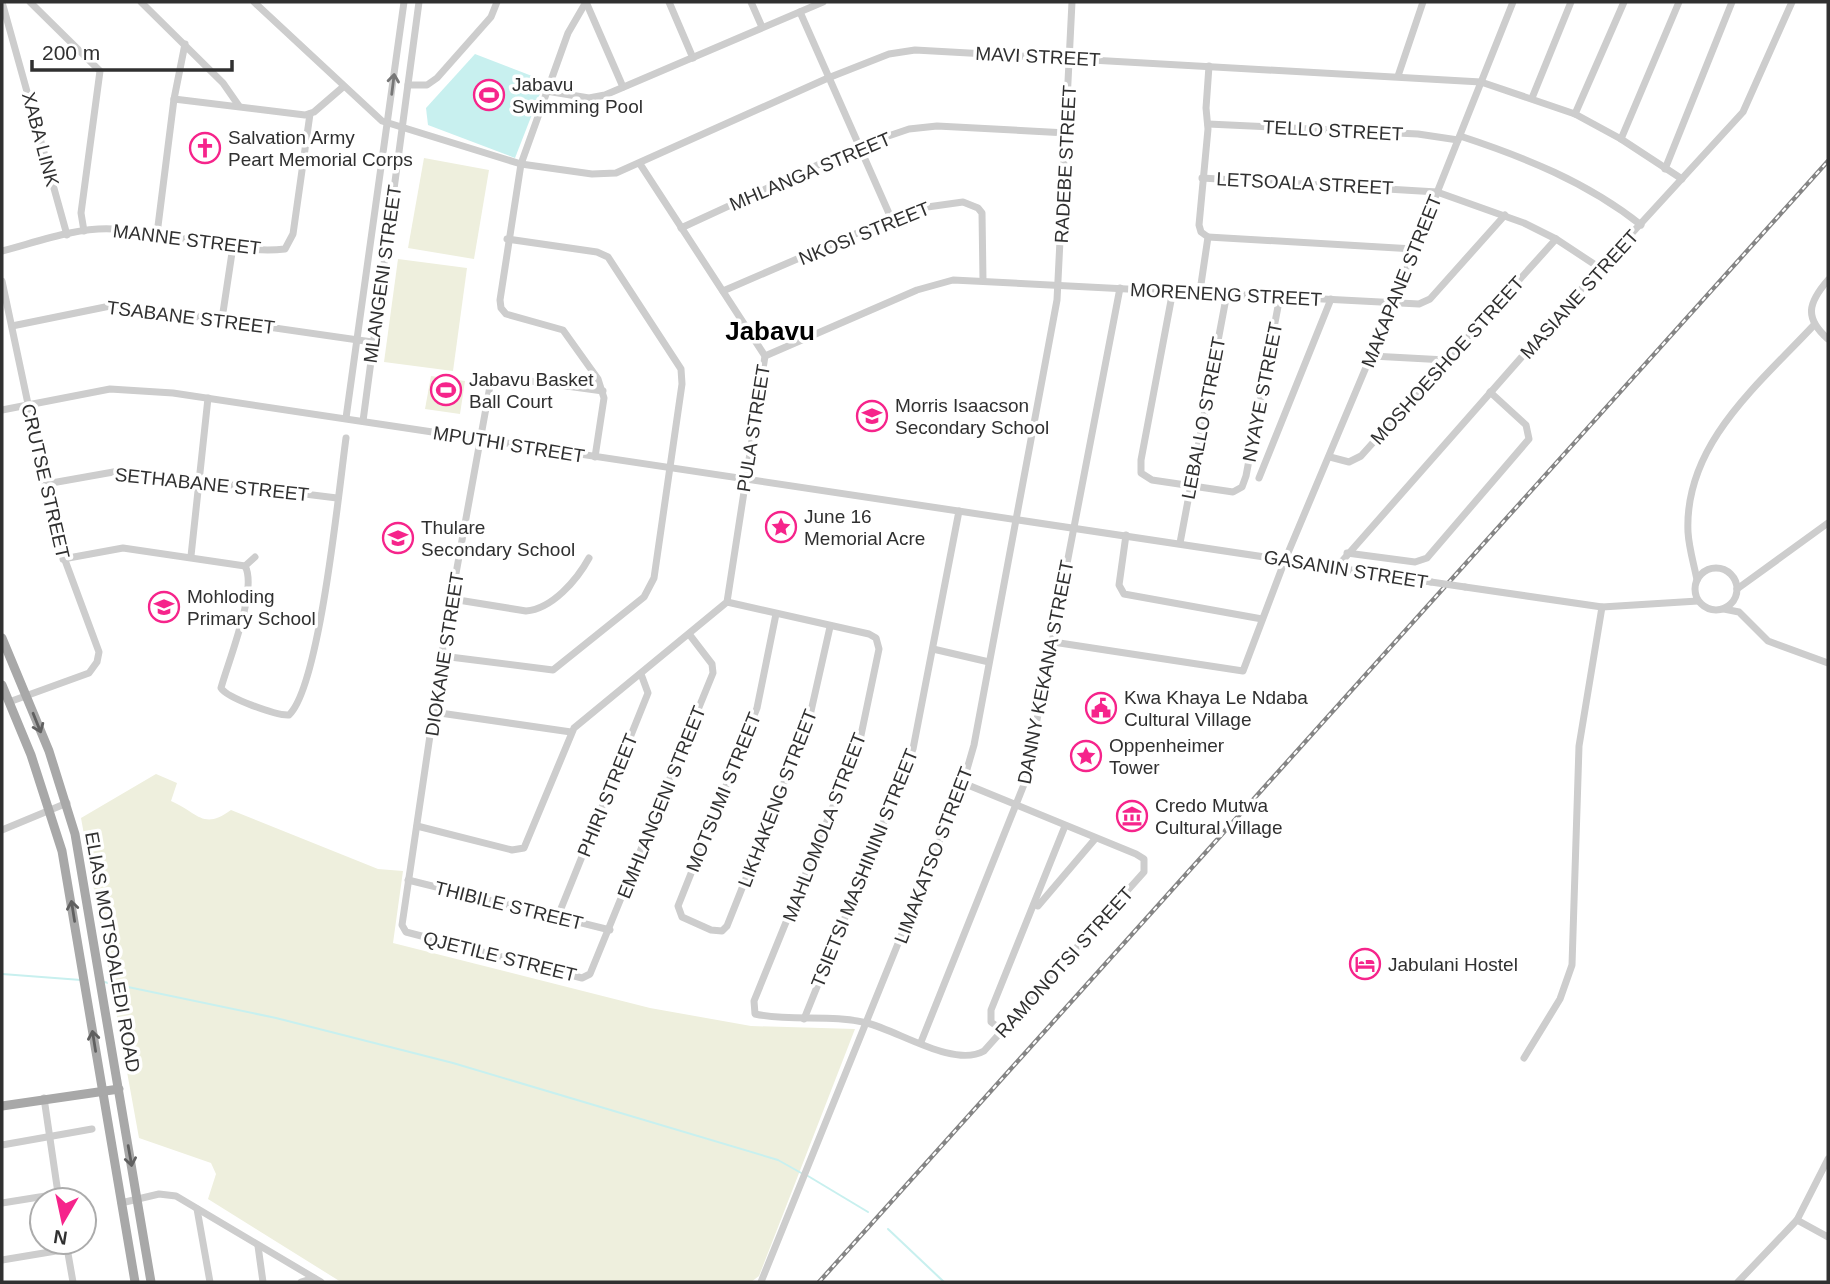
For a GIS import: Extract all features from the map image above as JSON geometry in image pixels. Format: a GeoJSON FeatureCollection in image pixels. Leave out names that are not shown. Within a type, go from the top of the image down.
{"type":"FeatureCollection","features":[{"type":"Feature","properties":{"kind":"main road","name":"ELIAS MOTSOALEDI ROAD"},"geometry":{"type":"LineString","coordinates":[[2,638],[67,803],[79,853],[151,1282]]}},
{"type":"Feature","properties":{"kind":"main road","name":"ELIAS MOTSOALEDI ROAD"},"geometry":{"type":"LineString","coordinates":[[2,685],[50,811],[62,851],[135,1282]]}},
{"type":"Feature","properties":{"kind":"main road"},"geometry":{"type":"LineString","coordinates":[[2,1106],[119,1089]]}},
{"type":"Feature","properties":{"kind":"street","name":"XABA LINK"},"geometry":{"type":"LineString","coordinates":[[2,2],[67,235]]}},
{"type":"Feature","properties":{"kind":"street"},"geometry":{"type":"LineString","coordinates":[[30,2],[99,68],[101,74],[81,213],[84,231]]}},
{"type":"Feature","properties":{"kind":"street"},"geometry":{"type":"LineString","coordinates":[[141,2],[223,83],[239,106]]}},
{"type":"Feature","properties":{"kind":"street","name":"MAVI STREET"},"geometry":{"type":"LineString","coordinates":[[254,2],[374,116],[388,124],[521,164],[604,175],[640,164],[828,78],[901,51],[1070,57],[1481,82],[1575,114],[1621,139],[1682,180]]}},
{"type":"Feature","properties":{"kind":"street","name":"MLANGENI STREET"},"geometry":{"type":"LineString","coordinates":[[346,418],[404,2]]}},
{"type":"Feature","properties":{"kind":"street","name":"MLANGENI STREET"},"geometry":{"type":"LineString","coordinates":[[363,421],[419,2]]}},
{"type":"Feature","properties":{"kind":"street"},"geometry":{"type":"LineString","coordinates":[[408,85],[427,85],[437,78],[485,25],[497,2]]}},
{"type":"Feature","properties":{"kind":"street"},"geometry":{"type":"LineString","coordinates":[[586,2],[623,87]]}},
{"type":"Feature","properties":{"kind":"street"},"geometry":{"type":"LineString","coordinates":[[586,2],[568,33],[521,164],[500,300],[502,312],[563,330],[598,379],[603,391],[595,457]]}},
{"type":"Feature","properties":{"kind":"street"},"geometry":{"type":"LineString","coordinates":[[669,2],[693,58]]}},
{"type":"Feature","properties":{"kind":"street"},"geometry":{"type":"LineString","coordinates":[[751,2],[762,27]]}},
{"type":"Feature","properties":{"kind":"street"},"geometry":{"type":"LineString","coordinates":[[546,91],[589,98],[623,87],[823,2]]}},
{"type":"Feature","properties":{"kind":"street","name":"RADEBE STREET"},"geometry":{"type":"LineString","coordinates":[[1059,284],[1072,2]]}},
{"type":"Feature","properties":{"kind":"street"},"geometry":{"type":"LineString","coordinates":[[1398,76],[1423,2]]}},
{"type":"Feature","properties":{"kind":"street","name":"MAKAPANE STREET"},"geometry":{"type":"LineString","coordinates":[[1053,642],[1244,671],[1285,560],[1372,356],[1513,2]]}},
{"type":"Feature","properties":{"kind":"street"},"geometry":{"type":"LineString","coordinates":[[1532,98],[1570,2]]}},
{"type":"Feature","properties":{"kind":"street"},"geometry":{"type":"LineString","coordinates":[[1575,114],[1624,2]]}},
{"type":"Feature","properties":{"kind":"street"},"geometry":{"type":"LineString","coordinates":[[1621,139],[1679,2]]}},
{"type":"Feature","properties":{"kind":"street"},"geometry":{"type":"LineString","coordinates":[[1665,169],[1732,2]]}},
{"type":"Feature","properties":{"kind":"street","name":"MASIANE STREET"},"geometry":{"type":"LineString","coordinates":[[1336,568],[1600,268],[1743,112],[1792,2]]}},
{"type":"Feature","properties":{"kind":"street"},"geometry":{"type":"LineString","coordinates":[[800,12],[891,218]]}},
{"type":"Feature","properties":{"kind":"street"},"geometry":{"type":"LineString","coordinates":[[157,234],[174,99],[185,44]]}},
{"type":"Feature","properties":{"kind":"street"},"geometry":{"type":"LineString","coordinates":[[1209,66],[1206,108],[1208,124],[1199,228],[1208,237],[1414,249]]}},
{"type":"Feature","properties":{"kind":"street"},"geometry":{"type":"LineString","coordinates":[[174,99],[310,114],[343,87]]}},
{"type":"Feature","properties":{"kind":"street","name":"MANNE STREET"},"geometry":{"type":"LineString","coordinates":[[2,251],[84,231],[113,229],[233,246],[278,250],[289,246],[310,114]]}},
{"type":"Feature","properties":{"kind":"street","name":"TELLO STREET"},"geometry":{"type":"LineString","coordinates":[[1208,124],[1459,138],[1522,158],[1578,183],[1641,225]]}},
{"type":"Feature","properties":{"kind":"street","name":"MHLANGA STREET"},"geometry":{"type":"LineString","coordinates":[[681,228],[859,146],[909,129],[927,126],[1067,133]]}},
{"type":"Feature","properties":{"kind":"street"},"geometry":{"type":"LineString","coordinates":[[1205,163],[1211,179]]}},
{"type":"Feature","properties":{"kind":"street","name":"PULA STREET"},"geometry":{"type":"LineString","coordinates":[[640,164],[765,356],[727,602]]}},
{"type":"Feature","properties":{"kind":"street","name":"LETSOALA STREET"},"geometry":{"type":"LineString","coordinates":[[1202,178],[1437,191],[1505,215],[1556,239],[1600,268]]}},
{"type":"Feature","properties":{"kind":"street","name":"NKOSI STREET"},"geometry":{"type":"LineString","coordinates":[[723,291],[891,218],[939,203],[962,202],[978,208],[985,227],[983,280]]}},
{"type":"Feature","properties":{"kind":"street","name":"MORENENG STREET"},"geometry":{"type":"LineString","coordinates":[[765,356],[931,284],[983,280],[1419,304],[1426,302],[1505,215]]}},
{"type":"Feature","properties":{"kind":"street"},"geometry":{"type":"LineString","coordinates":[[1200,291],[1208,237]]}},
{"type":"Feature","properties":{"kind":"street"},"geometry":{"type":"LineString","coordinates":[[442,656],[553,670],[644,597],[654,578],[681,369],[612,262],[597,252],[508,239]]}},
{"type":"Feature","properties":{"kind":"street","name":"MOSHOESHOE STREET"},"geometry":{"type":"LineString","coordinates":[[1330,457],[1349,462],[1357,459],[1556,239]]}},
{"type":"Feature","properties":{"kind":"street"},"geometry":{"type":"LineString","coordinates":[[222,319],[233,246]]}},
{"type":"Feature","properties":{"kind":"street"},"geometry":{"type":"LineString","coordinates":[[1828,280],[1813,302],[1814,325],[1828,339]]}},
{"type":"Feature","properties":{"kind":"street","name":"CRUTSE STREET"},"geometry":{"type":"LineString","coordinates":[[2,281],[63,559],[99,657],[89,673],[9,702]]}},
{"type":"Feature","properties":{"kind":"street","name":"LIMAKATSO STREET"},"geometry":{"type":"LineString","coordinates":[[761,1282],[963,783],[989,662],[1059,284]]}},
{"type":"Feature","properties":{"kind":"street","name":"DANNY KEKANA STREET"},"geometry":{"type":"LineString","coordinates":[[921,1042],[1017,806],[1028,772],[1120,288]]}},
{"type":"Feature","properties":{"kind":"street"},"geometry":{"type":"LineString","coordinates":[[1173,290],[1141,460],[1143,477],[1191,486]]}},
{"type":"Feature","properties":{"kind":"street","name":"LEBALLO STREET"},"geometry":{"type":"LineString","coordinates":[[1180,543],[1227,293]]}},
{"type":"Feature","properties":{"kind":"street","name":"NYAYE STREET"},"geometry":{"type":"LineString","coordinates":[[1191,486],[1233,492],[1242,487],[1280,296]]}},
{"type":"Feature","properties":{"kind":"street"},"geometry":{"type":"LineString","coordinates":[[1259,478],[1331,299]]}},
{"type":"Feature","properties":{"kind":"street","name":"TSABANE STREET"},"geometry":{"type":"LineString","coordinates":[[12,326],[106,305],[222,319],[372,342]]}},
{"type":"Feature","properties":{"kind":"street"},"geometry":{"type":"LineString","coordinates":[[1814,325],[1729,417],[1710,442],[1697,471],[1690,501],[1688,531],[1698,601],[1711,609],[1739,612],[1768,641],[1828,663]]}},
{"type":"Feature","properties":{"kind":"street"},"geometry":{"type":"LineString","coordinates":[[1372,356],[1446,360]]}},
{"type":"Feature","properties":{"kind":"street","name":"DIOKANE STREET"},"geometry":{"type":"LineString","coordinates":[[409,934],[402,925],[408,880],[442,656],[488,392],[493,381],[499,378],[603,391]]}},
{"type":"Feature","properties":{"kind":"street","name":"MPUTHI STREET"},"geometry":{"type":"LineString","coordinates":[[2,410],[110,390],[208,398],[1016,519]]}},
{"type":"Feature","properties":{"kind":"street"},"geometry":{"type":"LineString","coordinates":[[1347,553],[1415,562],[1427,558],[1529,439],[1526,425],[1490,392]]}},
{"type":"Feature","properties":{"kind":"street"},"geometry":{"type":"LineString","coordinates":[[191,556],[208,398]]}},
{"type":"Feature","properties":{"kind":"street"},"geometry":{"type":"LineString","coordinates":[[245,566],[248,579],[240,629],[222,688],[225,694],[286,715],[294,710],[314,655],[346,438]]}},
{"type":"Feature","properties":{"kind":"street"},"geometry":{"type":"LineString","coordinates":[[1249,462],[1266,459]]}},
{"type":"Feature","properties":{"kind":"street","name":"SETHABANE STREET"},"geometry":{"type":"LineString","coordinates":[[46,484],[118,471],[337,498]]}},
{"type":"Feature","properties":{"kind":"street","name":"TSIETSI MASHININI STREET"},"geometry":{"type":"LineString","coordinates":[[804,1019],[913,749],[959,511]]}},
{"type":"Feature","properties":{"kind":"street","name":"GASANIN STREET"},"geometry":{"type":"LineString","coordinates":[[1016,519],[1602,607],[1677,600],[1698,601]]}},
{"type":"Feature","properties":{"kind":"street"},"geometry":{"type":"LineString","coordinates":[[1724,609],[1737,592],[1758,573],[1797,548],[1828,523]]}},
{"type":"Feature","properties":{"kind":"street"},"geometry":{"type":"LineString","coordinates":[[1126,536],[1119,584],[1124,594],[1262,619]]}},
{"type":"Feature","properties":{"kind":"street"},"geometry":{"type":"LineString","coordinates":[[63,559],[118,548],[191,556],[245,566],[255,558]]}},
{"type":"Feature","properties":{"kind":"street"},"geometry":{"type":"LineString","coordinates":[[1691,555],[1707,570]]}},
{"type":"Feature","properties":{"kind":"street"},"geometry":{"type":"LineString","coordinates":[[452,599],[526,611],[537,610],[573,582],[589,558]]}},
{"type":"Feature","properties":{"kind":"street"},"geometry":{"type":"LineString","coordinates":[[1696,584],[1707,570],[1721,568],[1734,577],[1747,619]]}},
{"type":"Feature","properties":{"kind":"street"},"geometry":{"type":"LineString","coordinates":[[1734,577],[1758,573]]}},
{"type":"Feature","properties":{"kind":"street","name":"GASANIN STREET"},"geometry":{"type":"LineString","coordinates":[[1677,600],[1696,584]]}},
{"type":"Feature","properties":{"kind":"street"},"geometry":{"type":"LineString","coordinates":[[417,826],[512,850],[524,848],[571,732],[727,602],[830,627]]}},
{"type":"Feature","properties":{"kind":"street"},"geometry":{"type":"LineString","coordinates":[[1524,1058],[1560,999],[1572,965],[1579,746],[1602,607]]}},
{"type":"Feature","properties":{"kind":"street","name":"MOTSUMI STREET"},"geometry":{"type":"LineString","coordinates":[[727,926],[719,932],[711,930],[682,917],[678,906],[757,708],[776,614]]}},
{"type":"Feature","properties":{"kind":"street","name":"MAHLOMOLA STREET"},"geometry":{"type":"LineString","coordinates":[[804,1019],[757,1015],[754,1012],[754,1001],[860,740],[879,653],[878,641],[873,636],[830,627]]}},
{"type":"Feature","properties":{"kind":"street","name":"LIKHAKENG STREET"},"geometry":{"type":"LineString","coordinates":[[727,926],[809,720],[830,627]]}},
{"type":"Feature","properties":{"kind":"street","name":"EMHLANGENI STREET"},"geometry":{"type":"LineString","coordinates":[[590,974],[713,673],[712,664],[689,634]]}},
{"type":"Feature","properties":{"kind":"street"},"geometry":{"type":"LineString","coordinates":[[933,649],[989,662]]}},
{"type":"Feature","properties":{"kind":"street","name":"PHIRI STREET"},"geometry":{"type":"LineString","coordinates":[[558,916],[648,693],[641,674]]}},
{"type":"Feature","properties":{"kind":"street"},"geometry":{"type":"LineString","coordinates":[[433,712],[571,732]]}},
{"type":"Feature","properties":{"kind":"street","name":"RAMONOTSI STREET"},"geometry":{"type":"LineString","coordinates":[[921,1042],[965,1057],[984,1051],[1144,872],[1144,859],[1136,854],[963,783]]}},
{"type":"Feature","properties":{"kind":"street"},"geometry":{"type":"LineString","coordinates":[[2,830],[67,803]]}},
{"type":"Feature","properties":{"kind":"street"},"geometry":{"type":"LineString","coordinates":[[1002,1030],[991,1022],[991,1010],[1065,826]]}},
{"type":"Feature","properties":{"kind":"street"},"geometry":{"type":"LineString","coordinates":[[1034,905],[1038,906],[1095,839]]}},
{"type":"Feature","properties":{"kind":"street","name":"THIBILE STREET"},"geometry":{"type":"LineString","coordinates":[[408,880],[610,930]]}},
{"type":"Feature","properties":{"kind":"street","name":"QJETILE STREET"},"geometry":{"type":"LineString","coordinates":[[409,934],[582,978],[590,974]]}},
{"type":"Feature","properties":{"kind":"street"},"geometry":{"type":"LineString","coordinates":[[804,1019],[866,1023],[921,1042]]}},
{"type":"Feature","properties":{"kind":"street"},"geometry":{"type":"LineString","coordinates":[[44,1098],[56,1186]]}},
{"type":"Feature","properties":{"kind":"street"},"geometry":{"type":"LineString","coordinates":[[2,1145],[92,1129]]}},
{"type":"Feature","properties":{"kind":"street"},"geometry":{"type":"LineString","coordinates":[[1738,1282],[1797,1220],[1828,1159]]}},
{"type":"Feature","properties":{"kind":"street"},"geometry":{"type":"LineString","coordinates":[[121,1203],[168,1194],[317,1280]]}},
{"type":"Feature","properties":{"kind":"street"},"geometry":{"type":"LineString","coordinates":[[2,1203],[28,1200]]}},
{"type":"Feature","properties":{"kind":"street"},"geometry":{"type":"LineString","coordinates":[[197,1209],[210,1282]]}},
{"type":"Feature","properties":{"kind":"street"},"geometry":{"type":"LineString","coordinates":[[1797,1220],[1828,1237]]}},
{"type":"Feature","properties":{"kind":"street"},"geometry":{"type":"LineString","coordinates":[[258,1246],[263,1282]]}},
{"type":"Feature","properties":{"kind":"street"},"geometry":{"type":"LineString","coordinates":[[2,1260],[28,1254]]}},
{"type":"Feature","properties":{"kind":"street"},"geometry":{"type":"LineString","coordinates":[[69,1256],[74,1282]]}},
{"type":"Feature","properties":{"kind":"street"},"geometry":{"type":"LineString","coordinates":[[302,1282],[317,1280]]}},
{"type":"Feature","properties":{"kind":"green space"},"geometry":{"type":"Polygon","coordinates":[[[424,158],[489,170],[474,259],[408,248],[424,158]]]}},
{"type":"Feature","properties":{"kind":"green space"},"geometry":{"type":"Polygon","coordinates":[[[398,259],[467,268],[453,371],[384,362],[398,259]]]}},
{"type":"Feature","properties":{"kind":"green space","name":"Jabavu Basket Ball Court"},"geometry":{"type":"Polygon","coordinates":[[[431,376],[465,381],[460,414],[425,409],[431,376]]]}},
{"type":"Feature","properties":{"kind":"green space"},"geometry":{"type":"Polygon","coordinates":[[[156,774],[177,783],[171,801],[200,818],[213,819],[231,810],[378,869],[403,871],[393,943],[650,1008],[751,1026],[855,1029],[759,1276],[751,1282],[341,1282],[208,1199],[216,1174],[211,1163],[139,1138],[81,818],[156,774]]]}},
{"type":"Feature","properties":{"kind":"water","name":"Jabavu Swimming Pool"},"geometry":{"type":"Polygon","coordinates":[[[475,54],[545,81],[515,158],[428,125],[426,108],[475,54]]]}},
{"type":"Feature","properties":{"kind":"waterway"},"geometry":{"type":"LineString","coordinates":[[2,974],[81,980]]}},
{"type":"Feature","properties":{"kind":"waterway"},"geometry":{"type":"LineString","coordinates":[[104,982],[276,1018],[453,1063],[778,1160],[803,1174]]}},
{"type":"Feature","properties":{"kind":"waterway"},"geometry":{"type":"LineString","coordinates":[[808,1176],[868,1212]]}},
{"type":"Feature","properties":{"kind":"waterway"},"geometry":{"type":"LineString","coordinates":[[888,1229],[944,1282]]}},
{"type":"Feature","properties":{"kind":"railway"},"geometry":{"type":"LineString","coordinates":[[819,1282],[1828,161]]}},
{"type":"Feature","properties":{"kind":"place","name":"Jabavu Swimming Pool"},"geometry":{"type":"Point","coordinates":[489,95]}},
{"type":"Feature","properties":{"kind":"place","name":"Salvation Army Peart Memorial Corps"},"geometry":{"type":"Point","coordinates":[205,148]}},
{"type":"Feature","properties":{"kind":"place","name":"Jabavu Basket Ball Court"},"geometry":{"type":"Point","coordinates":[446,390]}},
{"type":"Feature","properties":{"kind":"place","name":"Morris Isaacson Secondary School"},"geometry":{"type":"Point","coordinates":[872,416]}},
{"type":"Feature","properties":{"kind":"place","name":"June 16 Memorial Acre"},"geometry":{"type":"Point","coordinates":[781,527]}},
{"type":"Feature","properties":{"kind":"place","name":"Thulare Secondary School"},"geometry":{"type":"Point","coordinates":[398,538]}},
{"type":"Feature","properties":{"kind":"place","name":"Mohloding Primary School"},"geometry":{"type":"Point","coordinates":[164,607]}},
{"type":"Feature","properties":{"kind":"place","name":"Kwa Khaya Le Ndaba Cultural Village"},"geometry":{"type":"Point","coordinates":[1101,708]}},
{"type":"Feature","properties":{"kind":"place","name":"Oppenheimer Tower"},"geometry":{"type":"Point","coordinates":[1086,756]}},
{"type":"Feature","properties":{"kind":"place","name":"Credo Mutwa Cultural Village"},"geometry":{"type":"Point","coordinates":[1132,816]}},
{"type":"Feature","properties":{"kind":"place","name":"Jabulani Hostel"},"geometry":{"type":"Point","coordinates":[1365,964]}},
{"type":"Feature","properties":{"kind":"district","name":"Jabavu"},"geometry":{"type":"Point","coordinates":[770,331]}}]}
